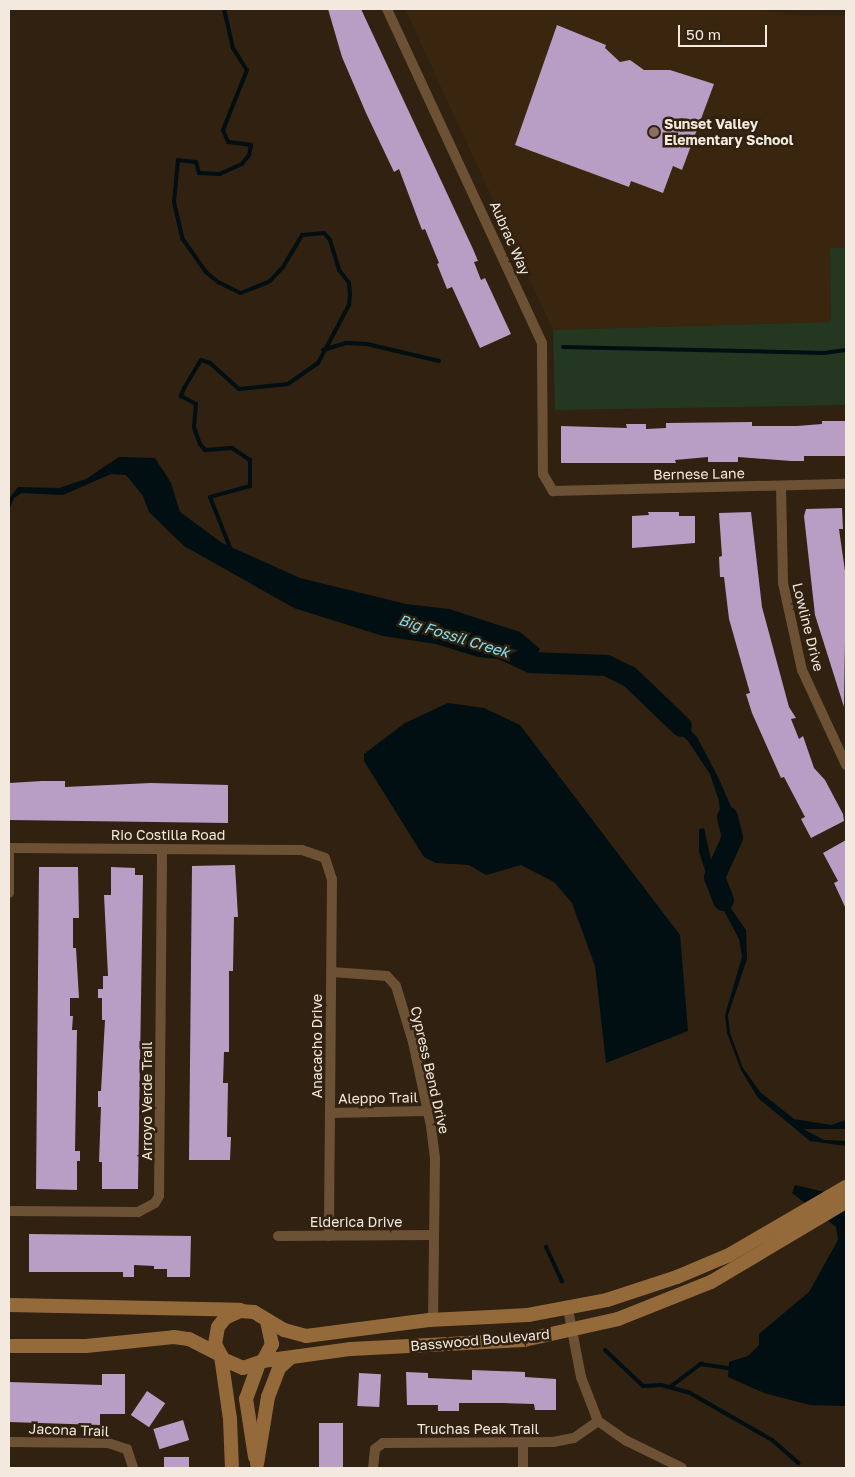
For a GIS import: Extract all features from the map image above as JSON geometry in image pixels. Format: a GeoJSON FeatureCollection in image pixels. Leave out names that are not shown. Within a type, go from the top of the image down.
{"type":"FeatureCollection","features":[{"type":"Feature","properties":{"kind":"main road","name":"Basswood Boulevard"},"geometry":{"type":"LineString","coordinates":[[261,1362],[351,1349],[501,1342],[572,1331],[636,1313],[684,1294],[782,1234],[846,1187]]}},
{"type":"Feature","properties":{"kind":"main road","name":"Basswood Boulevard"},"geometry":{"type":"LineString","coordinates":[[267,1322],[292,1334],[306,1336],[433,1320],[519,1316],[568,1309],[677,1277],[782,1234],[846,1202]]}},
{"type":"Feature","properties":{"kind":"main road"},"geometry":{"type":"LineString","coordinates":[[9,1305],[246,1311],[267,1322],[272,1344],[261,1362],[246,1399],[257,1466]]}},
{"type":"Feature","properties":{"kind":"main road"},"geometry":{"type":"LineString","coordinates":[[232,1468],[230,1419],[220,1355],[215,1338],[218,1327],[230,1315],[246,1311]]}},
{"type":"Feature","properties":{"kind":"main road"},"geometry":{"type":"LineString","coordinates":[[9,1346],[86,1346],[174,1337],[189,1340],[220,1355],[238,1367],[261,1362]]}},
{"type":"Feature","properties":{"kind":"main road"},"geometry":{"type":"LineString","coordinates":[[257,1466],[269,1395],[280,1368],[290,1358]]}},
{"type":"Feature","properties":{"kind":"street","name":"Aubrac Way"},"geometry":{"type":"LineString","coordinates":[[387,9],[542,343],[543,474],[553,491]]}},
{"type":"Feature","properties":{"kind":"street","name":"Bernese Lane"},"geometry":{"type":"LineString","coordinates":[[553,491],[846,484]]}},
{"type":"Feature","properties":{"kind":"street","name":"Lowline Drive"},"geometry":{"type":"LineString","coordinates":[[781,486],[783,583],[802,670],[846,765]]}},
{"type":"Feature","properties":{"kind":"street","name":"Rio Costilla Road"},"geometry":{"type":"LineString","coordinates":[[9,848],[302,850],[325,858]]}},
{"type":"Feature","properties":{"kind":"street"},"geometry":{"type":"LineString","coordinates":[[9,848],[9,893]]}},
{"type":"Feature","properties":{"kind":"street","name":"Arroyo Verde Trail"},"geometry":{"type":"LineString","coordinates":[[9,1211],[138,1212],[155,1204],[159,1196],[162,849]]}},
{"type":"Feature","properties":{"kind":"street","name":"Anacacho Drive"},"geometry":{"type":"LineString","coordinates":[[325,858],[332,879],[329,1236]]}},
{"type":"Feature","properties":{"kind":"street","name":"Cypress Bend Drive"},"geometry":{"type":"LineString","coordinates":[[332,972],[381,973],[396,986],[412,1042],[435,1159],[433,1320]]}},
{"type":"Feature","properties":{"kind":"street","name":"Aleppo Trail"},"geometry":{"type":"LineString","coordinates":[[331,1112],[426,1111]]}},
{"type":"Feature","properties":{"kind":"street","name":"Elderica Drive"},"geometry":{"type":"LineString","coordinates":[[278,1236],[434,1235]]}},
{"type":"Feature","properties":{"kind":"street"},"geometry":{"type":"LineString","coordinates":[[568,1309],[580,1377],[598,1421],[627,1441],[682,1468]]}},
{"type":"Feature","properties":{"kind":"street","name":"Truchas Peak Trail"},"geometry":{"type":"LineString","coordinates":[[373,1468],[374,1449],[383,1443],[553,1442],[574,1438],[598,1421]]}},
{"type":"Feature","properties":{"kind":"street","name":"Jacona Trail"},"geometry":{"type":"LineString","coordinates":[[9,1442],[108,1443],[127,1449],[133,1468]]}},
{"type":"Feature","properties":{"kind":"street"},"geometry":{"type":"LineString","coordinates":[[523,1442],[523,1468]]}},
{"type":"Feature","properties":{"kind":"shaded area","name":"Sunset Valley Elementary School"},"geometry":{"type":"Polygon","coordinates":[[[405,9],[755,9],[799,16],[846,15],[846,248],[830,248],[831,322],[553,330],[405,9]]]}},
{"type":"Feature","properties":{"kind":"green space"},"geometry":{"type":"Polygon","coordinates":[[[830,248],[846,248],[846,405],[555,410],[553,330],[831,322],[830,248]]]}},
{"type":"Feature","properties":{"kind":"water"},"geometry":{"type":"Polygon","coordinates":[[[119,457],[155,458],[171,483],[180,512],[222,543],[300,578],[406,604],[449,609],[520,632],[540,649],[535,656],[509,660],[478,657],[436,644],[383,636],[294,608],[184,546],[149,512],[143,496],[126,475],[111,474],[63,495],[22,493],[14,498],[9,510],[9,499],[18,487],[59,488],[86,479],[119,457]]]}},
{"type":"Feature","properties":{"kind":"water"},"geometry":{"type":"Polygon","coordinates":[[[448,703],[484,708],[520,725],[680,935],[688,1031],[606,1063],[595,966],[572,903],[554,882],[521,865],[486,875],[469,865],[436,863],[424,857],[364,761],[364,754],[405,723],[448,703]]]}},
{"type":"Feature","properties":{"kind":"water"},"geometry":{"type":"Polygon","coordinates":[[[665,705],[697,737],[719,779],[732,809],[738,838],[733,849],[721,826],[719,801],[710,774],[688,741],[665,719],[659,706],[665,705]]]}},
{"type":"Feature","properties":{"kind":"water"},"geometry":{"type":"Polygon","coordinates":[[[704,828],[713,869],[732,910],[746,930],[747,959],[728,1015],[730,1033],[743,1068],[760,1092],[794,1119],[831,1125],[846,1120],[846,1129],[803,1129],[824,1140],[846,1141],[846,1146],[810,1141],[758,1098],[741,1070],[727,1033],[725,1015],[742,957],[739,939],[709,882],[699,852],[699,829],[704,828]]]}},
{"type":"Feature","properties":{"kind":"water"},"geometry":{"type":"Polygon","coordinates":[[[795,1185],[846,1197],[846,1406],[810,1405],[764,1393],[728,1377],[729,1362],[748,1356],[759,1345],[759,1334],[809,1292],[838,1240],[836,1227],[792,1193],[795,1185]]]}},
{"type":"Feature","properties":{"kind":"building"},"geometry":{"type":"Polygon","coordinates":[[[328,9],[361,9],[473,249],[478,261],[474,262],[481,280],[485,278],[511,334],[480,348],[452,287],[447,289],[437,264],[439,263],[425,229],[422,230],[399,169],[394,172],[366,113],[342,57],[328,9]]]}},
{"type":"Feature","properties":{"kind":"building"},"geometry":{"type":"Polygon","coordinates":[[[557,25],[606,45],[605,48],[620,62],[630,60],[644,70],[670,70],[714,84],[682,170],[673,166],[663,193],[631,181],[629,187],[515,145],[557,25]]]}},
{"type":"Feature","properties":{"kind":"building"},"geometry":{"type":"Polygon","coordinates":[[[822,421],[846,421],[846,456],[804,456],[804,461],[738,457],[738,462],[708,462],[708,457],[675,460],[676,463],[561,463],[561,426],[627,428],[626,424],[646,424],[646,429],[666,428],[666,423],[752,422],[752,426],[797,426],[822,424],[822,421]]]}},
{"type":"Feature","properties":{"kind":"building"},"geometry":{"type":"Polygon","coordinates":[[[842,508],[843,529],[839,529],[846,578],[844,707],[815,615],[804,516],[806,509],[842,508]]]}},
{"type":"Feature","properties":{"kind":"building"},"geometry":{"type":"Polygon","coordinates":[[[648,512],[679,512],[679,516],[695,516],[695,543],[632,548],[632,516],[649,515],[648,512]]]}},
{"type":"Feature","properties":{"kind":"building"},"geometry":{"type":"Polygon","coordinates":[[[751,512],[762,607],[789,707],[796,718],[791,719],[799,739],[803,736],[814,768],[825,780],[843,814],[844,821],[811,838],[801,819],[805,817],[784,777],[781,778],[752,713],[746,694],[750,693],[729,619],[724,577],[720,577],[719,557],[722,556],[719,513],[751,512]]]}},
{"type":"Feature","properties":{"kind":"building"},"geometry":{"type":"Polygon","coordinates":[[[65,781],[65,787],[151,783],[228,785],[228,823],[9,820],[9,783],[65,781]]]}},
{"type":"Feature","properties":{"kind":"building"},"geometry":{"type":"Polygon","coordinates":[[[846,840],[846,909],[834,883],[838,881],[823,853],[846,840]]]}},
{"type":"Feature","properties":{"kind":"building"},"geometry":{"type":"Polygon","coordinates":[[[235,865],[238,917],[234,917],[233,971],[229,971],[229,1052],[224,1052],[223,1083],[228,1083],[227,1137],[231,1137],[230,1160],[189,1160],[192,866],[235,865]]]}},
{"type":"Feature","properties":{"kind":"building"},"geometry":{"type":"Polygon","coordinates":[[[39,867],[78,867],[79,918],[73,918],[73,948],[76,948],[79,998],[70,998],[70,1016],[73,1016],[72,1030],[77,1030],[75,1151],[80,1151],[80,1161],[77,1161],[77,1190],[36,1189],[39,867]]]}},
{"type":"Feature","properties":{"kind":"building"},"geometry":{"type":"Polygon","coordinates":[[[111,867],[135,868],[135,875],[143,875],[138,1189],[102,1189],[102,1162],[99,1162],[101,1107],[98,1107],[98,1091],[101,1091],[105,1020],[102,1020],[102,998],[98,998],[98,989],[103,989],[103,976],[108,976],[104,895],[111,895],[111,867]]]}},
{"type":"Feature","properties":{"kind":"building"},"geometry":{"type":"Polygon","coordinates":[[[29,1234],[191,1236],[190,1277],[167,1277],[167,1269],[154,1269],[154,1266],[134,1265],[134,1277],[123,1277],[123,1272],[29,1272],[29,1234]]]}},
{"type":"Feature","properties":{"kind":"building"},"geometry":{"type":"Polygon","coordinates":[[[472,1370],[525,1372],[525,1377],[556,1379],[556,1410],[535,1410],[534,1404],[459,1403],[459,1411],[438,1411],[438,1405],[407,1405],[406,1372],[428,1373],[428,1378],[472,1380],[472,1370]]]}},
{"type":"Feature","properties":{"kind":"building"},"geometry":{"type":"Polygon","coordinates":[[[359,1373],[381,1374],[379,1407],[357,1406],[359,1373]]]}},
{"type":"Feature","properties":{"kind":"building"},"geometry":{"type":"Polygon","coordinates":[[[102,1374],[125,1374],[125,1414],[100,1414],[100,1425],[9,1422],[9,1382],[102,1385],[102,1374]]]}},
{"type":"Feature","properties":{"kind":"building"},"geometry":{"type":"Polygon","coordinates":[[[147,1391],[165,1403],[149,1427],[131,1415],[147,1391]]]}},
{"type":"Feature","properties":{"kind":"building"},"geometry":{"type":"Polygon","coordinates":[[[183,1420],[189,1440],[159,1449],[153,1429],[183,1420]]]}},
{"type":"Feature","properties":{"kind":"building"},"geometry":{"type":"Polygon","coordinates":[[[319,1423],[343,1423],[343,1468],[319,1468],[319,1423]]]}},
{"type":"Feature","properties":{"kind":"building"},"geometry":{"type":"Polygon","coordinates":[[[164,1457],[189,1457],[189,1468],[164,1468],[164,1457]]]}},
{"type":"Feature","properties":{"kind":"waterway"},"geometry":{"type":"LineString","coordinates":[[224,9],[233,48],[247,70],[223,130],[228,142],[251,145],[249,155],[242,164],[220,174],[199,173],[196,162],[178,160],[174,202],[182,238],[206,272],[218,282],[241,293],[270,281],[283,267],[302,235],[324,233],[330,240],[339,270],[349,283],[350,294],[349,305],[318,363],[288,384],[239,389],[210,363],[201,360],[184,388],[181,396],[196,404],[194,427],[200,444],[205,450],[232,448],[250,460],[250,486],[210,497],[231,550]]}},
{"type":"Feature","properties":{"kind":"waterway"},"geometry":{"type":"LineString","coordinates":[[323,350],[346,343],[367,344],[439,361]]}},
{"type":"Feature","properties":{"kind":"waterway"},"geometry":{"type":"LineString","coordinates":[[563,347],[824,353],[846,350]]}},
{"type":"Feature","properties":{"kind":"waterway","name":"Big Fossil Creek"},"geometry":{"type":"LineString","coordinates":[[498,647],[530,662],[606,665],[629,676],[681,726]]}},
{"type":"Feature","properties":{"kind":"waterway","name":"Big Fossil Creek"},"geometry":{"type":"LineString","coordinates":[[723,900],[714,877],[732,837],[727,817]]}},
{"type":"Feature","properties":{"kind":"waterway"},"geometry":{"type":"LineString","coordinates":[[546,1247],[562,1282]]}},
{"type":"Feature","properties":{"kind":"waterway"},"geometry":{"type":"LineString","coordinates":[[605,1350],[643,1386],[661,1385],[690,1393],[772,1440],[798,1463]]}},
{"type":"Feature","properties":{"kind":"waterway"},"geometry":{"type":"LineString","coordinates":[[670,1387],[701,1364],[732,1369]]}},
{"type":"Feature","properties":{"kind":"place","name":"Sunset Valley Elementary School"},"geometry":{"type":"Point","coordinates":[654,132]}}]}
